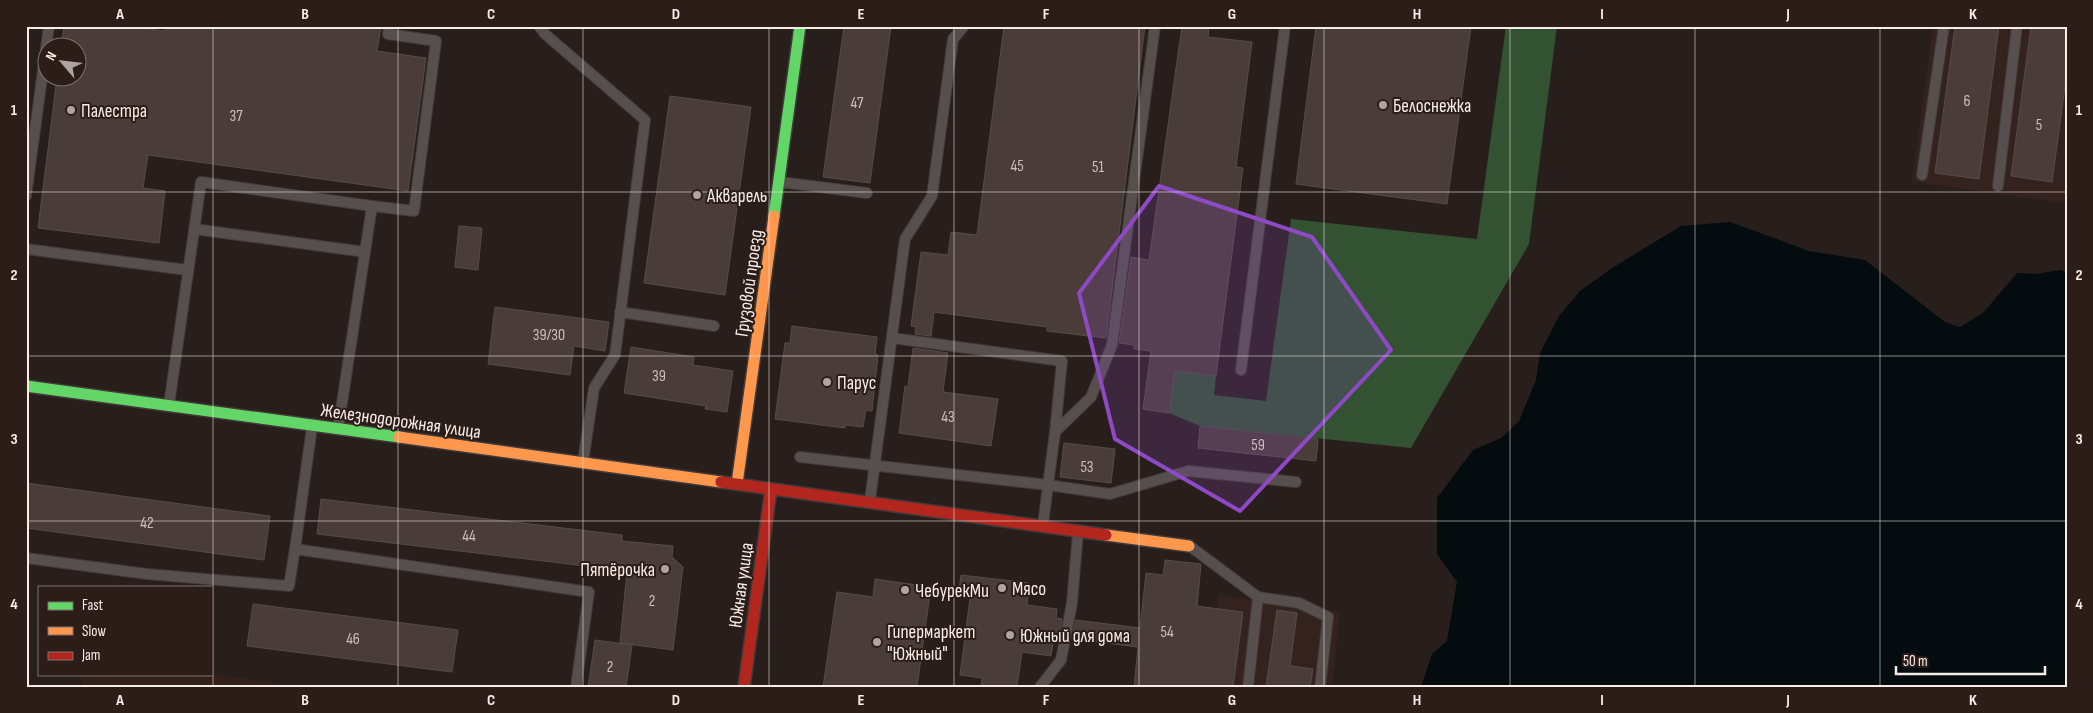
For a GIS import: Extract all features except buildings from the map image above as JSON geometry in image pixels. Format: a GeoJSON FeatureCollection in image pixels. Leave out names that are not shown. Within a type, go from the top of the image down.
{"type":"FeatureCollection","features":[{"type":"Feature","properties":{"kind":"main road","name":"Грузовой проезд"},"geometry":{"type":"LineString","coordinates":[[737,484],[800,26]]}},
{"type":"Feature","properties":{"kind":"main road","name":"Железнодорожная улица"},"geometry":{"type":"LineString","coordinates":[[26,386],[1189,546]]}},
{"type":"Feature","properties":{"kind":"main road","name":"Южная улица"},"geometry":{"type":"LineString","coordinates":[[744,687],[771,489]]}},
{"type":"Feature","properties":{"kind":"lane"},"geometry":{"type":"LineString","coordinates":[[26,196],[49,26]]}},
{"type":"Feature","properties":{"kind":"lane"},"geometry":{"type":"LineString","coordinates":[[169,406],[201,182],[414,211],[436,41],[388,34],[389,26]]}},
{"type":"Feature","properties":{"kind":"lane"},"geometry":{"type":"LineString","coordinates":[[540,26],[545,34],[645,120],[614,355],[594,388],[583,463]]}},
{"type":"Feature","properties":{"kind":"lane"},"geometry":{"type":"LineString","coordinates":[[870,502],[905,239],[932,196],[954,39],[964,26]]}},
{"type":"Feature","properties":{"kind":"lane"},"geometry":{"type":"LineString","coordinates":[[1055,432],[1091,397],[1112,345],[1155,26]]}},
{"type":"Feature","properties":{"kind":"lane"},"geometry":{"type":"LineString","coordinates":[[1241,370],[1285,26]]}},
{"type":"Feature","properties":{"kind":"lane"},"geometry":{"type":"LineString","coordinates":[[1922,175],[1944,26]]}},
{"type":"Feature","properties":{"kind":"lane"},"geometry":{"type":"LineString","coordinates":[[1998,186],[2017,26]]}},
{"type":"Feature","properties":{"kind":"lane"},"geometry":{"type":"LineString","coordinates":[[779,182],[867,193]]}},
{"type":"Feature","properties":{"kind":"lane"},"geometry":{"type":"LineString","coordinates":[[338,429],[372,206]]}},
{"type":"Feature","properties":{"kind":"lane"},"geometry":{"type":"LineString","coordinates":[[194,229],[365,252]]}},
{"type":"Feature","properties":{"kind":"lane"},"geometry":{"type":"LineString","coordinates":[[26,249],[187,270]]}},
{"type":"Feature","properties":{"kind":"lane"},"geometry":{"type":"LineString","coordinates":[[620,312],[714,326]]}},
{"type":"Feature","properties":{"kind":"lane"},"geometry":{"type":"LineString","coordinates":[[892,338],[1062,361],[1043,527]]}},
{"type":"Feature","properties":{"kind":"lane"},"geometry":{"type":"LineString","coordinates":[[26,558],[147,574],[289,586],[312,426]]}},
{"type":"Feature","properties":{"kind":"lane"},"geometry":{"type":"LineString","coordinates":[[800,457],[1048,485],[1110,494],[1188,471],[1296,482]]}},
{"type":"Feature","properties":{"kind":"lane"},"geometry":{"type":"LineString","coordinates":[[1040,687],[1061,660],[1072,603],[1078,531]]}},
{"type":"Feature","properties":{"kind":"lane"},"geometry":{"type":"LineString","coordinates":[[1189,546],[1258,597],[1299,603],[1328,617],[1320,687]]}},
{"type":"Feature","properties":{"kind":"lane"},"geometry":{"type":"LineString","coordinates":[[294,549],[590,592],[576,687]]}},
{"type":"Feature","properties":{"kind":"lane"},"geometry":{"type":"LineString","coordinates":[[1248,687],[1258,597]]}},
{"type":"Feature","properties":{"kind":"highlighted area"},"geometry":{"type":"Polygon","coordinates":[[[1159,186],[1312,237],[1391,350],[1240,511],[1115,439],[1079,293],[1159,186]]]}},
{"type":"Feature","properties":{"kind":"shaded area"},"geometry":{"type":"Polygon","coordinates":[[[1933,26],[2067,26],[2067,203],[1912,182],[1933,26]]]}},
{"type":"Feature","properties":{"kind":"shaded area"},"geometry":{"type":"Polygon","coordinates":[[[1730,222],[1809,251],[1865,260],[1945,322],[1960,327],[1983,313],[2017,273],[2037,274],[2060,270],[2067,272],[2067,687],[1421,687],[1432,654],[1447,641],[1457,582],[1437,554],[1437,498],[1473,450],[1501,438],[1519,421],[1536,380],[1540,353],[1559,316],[1580,291],[1612,268],[1681,226],[1730,222]]]}},
{"type":"Feature","properties":{"kind":"shaded area"},"geometry":{"type":"Polygon","coordinates":[[[1218,595],[1340,613],[1332,687],[1207,687],[1218,595]]]}},
{"type":"Feature","properties":{"kind":"shaded area"},"geometry":{"type":"Polygon","coordinates":[[[212,674],[302,687],[81,687],[82,676],[212,676],[212,674]]]}},
{"type":"Feature","properties":{"kind":"green space"},"geometry":{"type":"Polygon","coordinates":[[[1506,26],[1557,26],[1529,244],[1411,448],[1200,426],[1169,413],[1175,371],[1216,376],[1214,395],[1266,401],[1291,219],[1477,239],[1506,26]]]}},
{"type":"Feature","properties":{"kind":"traffic: fast"},"geometry":{"type":"LineString","coordinates":[[774,216],[800,26]]}},
{"type":"Feature","properties":{"kind":"traffic: fast"},"geometry":{"type":"LineString","coordinates":[[26,386],[399,437]]}},
{"type":"Feature","properties":{"kind":"traffic: slow"},"geometry":{"type":"LineString","coordinates":[[737,484],[774,216]]}},
{"type":"Feature","properties":{"kind":"traffic: slow"},"geometry":{"type":"LineString","coordinates":[[399,437],[721,482]]}},
{"type":"Feature","properties":{"kind":"traffic: slow"},"geometry":{"type":"LineString","coordinates":[[1106,535],[1189,546]]}},
{"type":"Feature","properties":{"kind":"traffic: jam"},"geometry":{"type":"LineString","coordinates":[[721,482],[1106,535]]}},
{"type":"Feature","properties":{"kind":"traffic: jam"},"geometry":{"type":"LineString","coordinates":[[744,687],[771,489]]}},
{"type":"Feature","properties":{"kind":"place","name":"Белоснежка"},"geometry":{"type":"Point","coordinates":[1383,105]}},
{"type":"Feature","properties":{"kind":"place","name":"Палестра"},"geometry":{"type":"Point","coordinates":[71,110]}},
{"type":"Feature","properties":{"kind":"place","name":"Акварель"},"geometry":{"type":"Point","coordinates":[697,195]}},
{"type":"Feature","properties":{"kind":"place","name":"Парус"},"geometry":{"type":"Point","coordinates":[827,382]}},
{"type":"Feature","properties":{"kind":"place","name":"Пятёрочка"},"geometry":{"type":"Point","coordinates":[665,569]}},
{"type":"Feature","properties":{"kind":"place","name":"Мясо"},"geometry":{"type":"Point","coordinates":[1002,588]}},
{"type":"Feature","properties":{"kind":"place","name":"ЧебурекМи"},"geometry":{"type":"Point","coordinates":[905,590]}},
{"type":"Feature","properties":{"kind":"place","name":"Южный для дома"},"geometry":{"type":"Point","coordinates":[1010,635]}},
{"type":"Feature","properties":{"kind":"place","name":"Гипермаркет \"Южный\""},"geometry":{"type":"Point","coordinates":[877,642]}}]}
